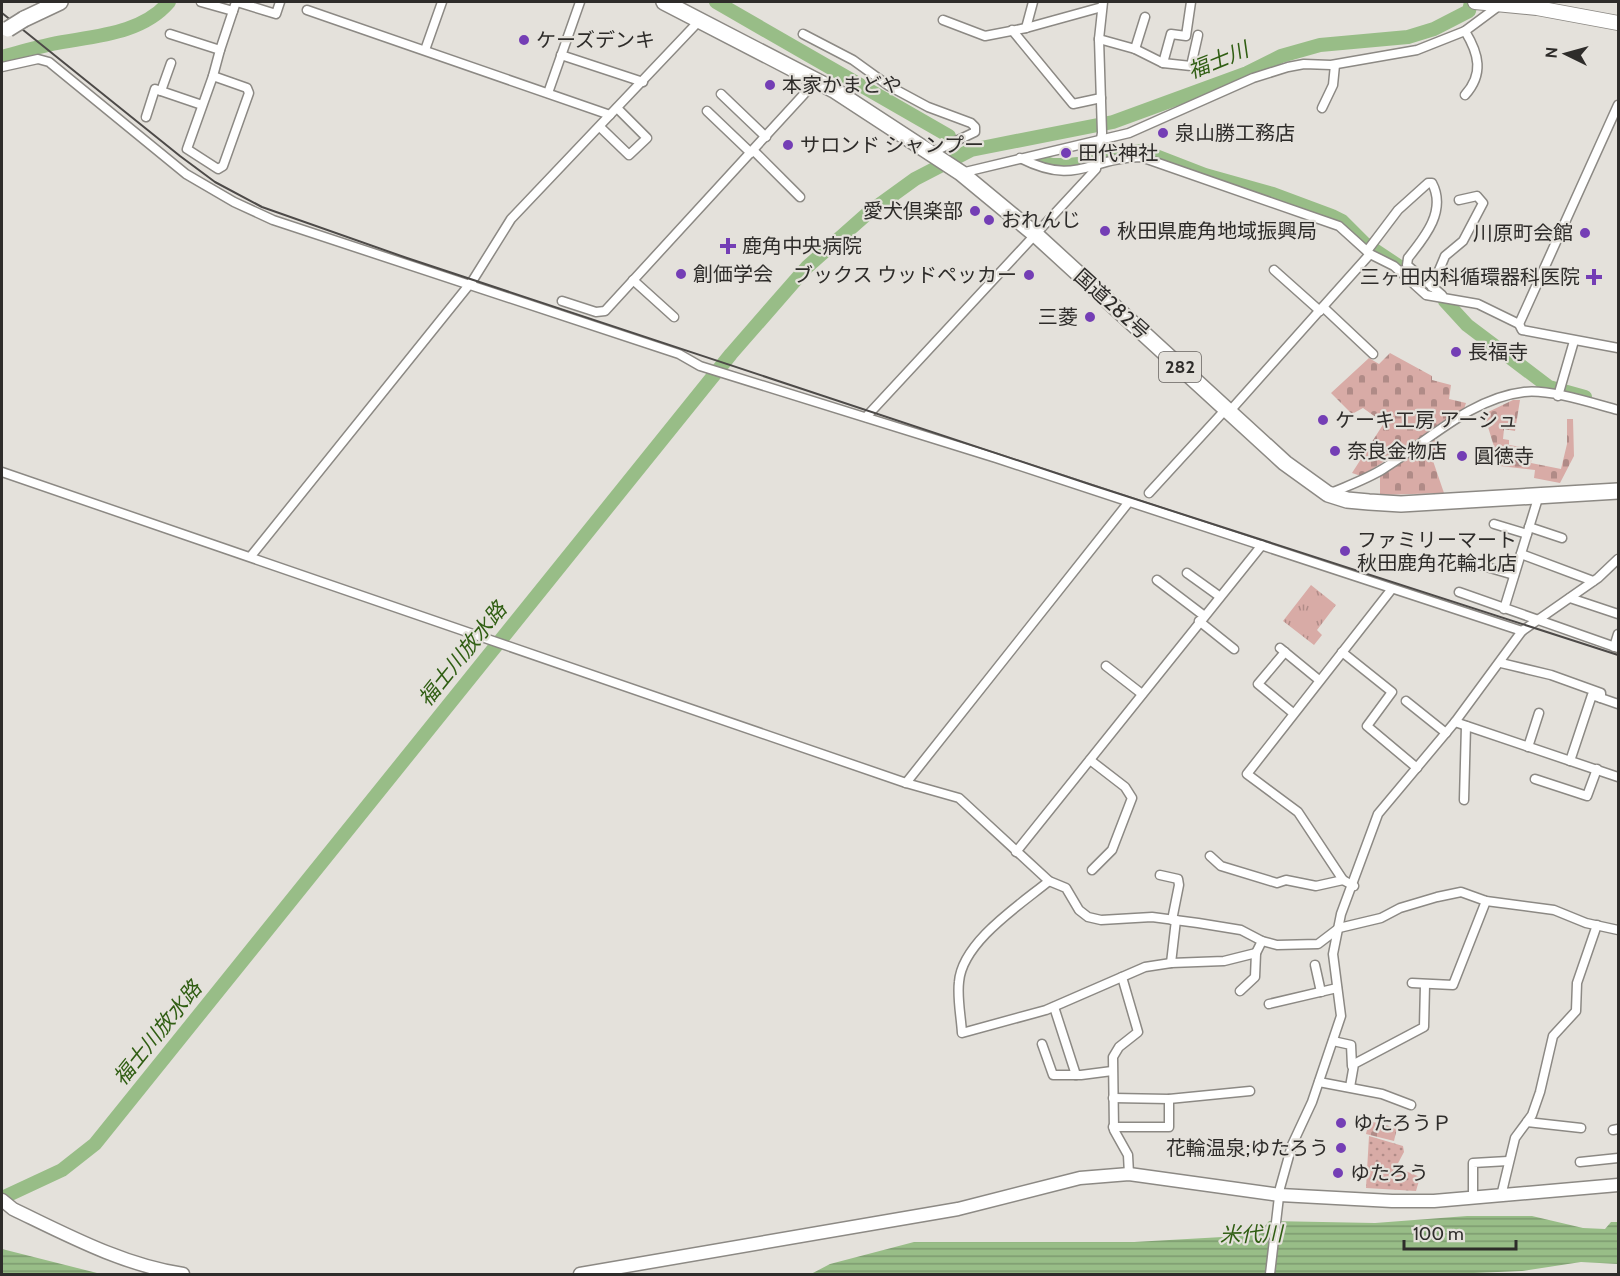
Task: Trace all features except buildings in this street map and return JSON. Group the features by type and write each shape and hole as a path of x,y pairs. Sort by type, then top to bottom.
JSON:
{"highway":[{"path":"5,30 60,2"},
{"name":"国道282号","path":"664,2 687,7 700,20 817,80 961,173 1036,235 1285,463 1329,494 1347,500 1401,504 1618,491"}],"main road":[{"path":"1480,2 1618,22"}],"street":[{"path":"201,2 232,12"},
{"path":"213,76 247,88 249,93 223,166 218,169 187,149 213,76 232,12 236,2 276,14 280,2"},
{"path":"425,50 442,2"},
{"path":"548,93 580,2"},
{"path":"1026,28 1033,2"},
{"path":"1163,63 1171,34 1186,36 1191,2"},
{"path":"866,417 1036,235 1099,160 1102,136 1099,39 1103,4 1026,28 985,36 944,20"},
{"path":"961,173 1102,136 1129,133 1253,78 1288,67 1304,64 1335,65 1417,50 1466,32 1504,4"},
{"path":"307,10 610,115"},
{"path":"1136,50 1145,17"},
{"path":"251,556 468,286 511,219 700,20"},
{"path":"1012,30 1073,104 1101,102"},
{"path":"1465,95 1476,82 1478,62 1476,49 1466,32"},
{"path":"170,34 220,50"},
{"path":"803,34 853,60 889,86 928,107 971,123 975,128 975,132 932,154"},
{"path":"1099,39 1136,50 1163,63 1191,66 1198,35"},
{"path":"561,55 643,82"},
{"path":"2,67 38,59 49,62 186,174 234,202 273,220 679,354 700,366 866,417 1522,631"},
{"path":"161,91 171,63"},
{"path":"1322,108 1333,85 1335,65"},
{"path":"562,301 596,312 605,311 817,80"},
{"path":"146,117 155,89 202,105"},
{"path":"721,94 766,137"},
{"path":"1519,324 1618,105"},
{"path":"600,127 629,156 647,138 617,108"},
{"path":"706,111 800,197"},
{"path":"1020,158 1053,172 1081,170 1099,160 1141,158 1339,226 1368,253 1394,266 1426,294 1478,304 1519,324 1522,330 1618,348"},
{"path":"1149,493 1321,309 1409,199 1428,183 1432,183 1436,208 1433,226 1408,258 1407,265 1445,297"},
{"path":"1432,287 1445,256 1463,241 1483,203 1477,196 1459,200"},
{"path":"1274,270 1373,354"},
{"path":"633,280 674,317"},
{"path":"1558,393 1574,341"},
{"path":"1329,494 1382,470 1445,427 1482,406 1525,392 1558,393 1618,410"},
{"path":"2,472 906,783 959,798 1049,881 1066,888 1080,910 1088,917 1101,920 1152,917 1241,930 1262,941 1277,945 1318,944 1339,928 1381,918 1400,908 1461,892 1485,901 1554,910 1598,926 1618,930"},
{"path":"1504,609 1539,495"},
{"path":"906,783 1128,502"},
{"path":"1494,524 1562,538"},
{"path":"1016,852 1201,618 1262,545"},
{"path":"1521,554 1593,581"},
{"path":"1270,1275 1279,1200 1292,1145 1319,1082 1341,1016 1333,954 1341,914 1354,886 1378,814 1455,722 1501,663 1522,631 1593,581 1618,559"},
{"path":"1480,565 1514,576"},
{"path":"1186,573 1219,596"},
{"path":"1157,580 1234,648"},
{"path":"1354,886 1343,880 1298,812 1247,774 1391,590"},
{"path":"1459,592 1616,648 1618,634"},
{"path":"1570,598 1618,614"},
{"path":"1293,713 1258,684 1282,650 1319,680"},
{"path":"1342,652 1392,692 1367,726 1417,768"},
{"path":"1501,663 1551,675 1601,693 1601,698"},
{"path":"1106,666 1142,694"},
{"path":"1570,760 1592,695 1618,704"},
{"path":"1406,701 1446,733"},
{"path":"1528,747 1539,713"},
{"path":"1455,722 1618,777"},
{"path":"1464,800 1466,726"},
{"path":"1090,760 1125,787 1132,798 1112,850 1092,870"},
{"path":"1535,779 1587,796 1597,769"},
{"path":"1210,856 1221,866 1276,883 1286,880 1316,886 1343,880"},
{"path":"1160,875 1178,879 1179,885 1171,963"},
{"path":"1049,881 992,928 968,957 959,982 962,1033 1054,1007 1145,967 1171,963 1224,961 1256,953"},
{"path":"1412,983 1453,985 1485,901"},
{"path":"1501,1196 1515,1138 1527,1122 1540,1092 1553,1036 1576,1011 1576,984 1598,926"},
{"path":"1240,991 1255,977 1256,953 1262,941"},
{"path":"1315,965 1321,992"},
{"path":"1122,977 1138,1032 1119,1047 1113,1057 1113,1127 1128,1155 1129,1174"},
{"path":"1352,1066 1424,1027 1425,985"},
{"path":"1269,1004 1337,988"},
{"path":"1054,1007 1076,1075"},
{"path":"1333,1041 1351,1045 1350,1087"},
{"path":"1042,1044 1052,1074 1076,1075 1112,1071"},
{"path":"1319,1082 1382,1094 1411,1105"},
{"path":"1113,1098 1169,1099 1250,1091"},
{"path":"1113,1127 1168,1127 1169,1099"},
{"path":"1527,1122 1581,1128"},
{"path":"1580,1162 1618,1158"},
{"path":"1473,1198 1473,1163 1508,1161"},
{"path":"580,1275 958,1209 1080,1179 1129,1174 1279,1200 1402,1201 1473,1198 1618,1185"},
{"path":"2,1191 17,1209"},
{"path":"2,1200 49,1226 114,1255 183,1275"}],"green space":[{"path":"1390,353 1432,376 1432,380 1451,385 1449,399 1466,403 1463,412 1361,476 1352,473 1384,423 1363,408 1352,414 1331,393 1369,358 1379,364"},
{"path":"1513,400 1520,400 1515,431 1504,429 1503,439 1509,440 1509,445 1533,449 1531,463 1561,469 1567,444 1567,419 1573,419 1574,456 1560,483 1534,478 1535,470 1500,466 1484,414"},
{"path":"1434,437 1440,454 1432,458 1444,493 1380,495 1380,473"},
{"path":"1311,585 1336,605 1317,630 1322,635 1314,645 1283,621"},
{"path":"1369,1121 1397,1128 1394,1141 1366,1134"},
{"path":"1369,1136 1403,1146 1404,1152 1396,1167 1420,1177 1416,1191 1366,1188"}],"shaded area":[{"name":"米代川","path":"1467,1216 1532,1216 1583,1228 1605,1229 1611,1222 1618,1222 1618,1264 1581,1262 1522,1271 1450,1274 811,1274 830,1264 914,1242 1134,1242 1258,1235 1269,1221 1375,1223"},
{"path":"2,1249 101,1274 2,1274"}],"waterway":[{"name":"福士川","path":"2,57 130,28 158,13 169,2"},
{"name":"福士川","path":"716,2 949,136"},
{"name":"福士川放水路","path":"2,1198 62,1170 95,1144 731,354 807,267 868,213 915,179 971,150 1113,122 1247,73 1281,56 1320,45 1408,37 1434,29 1469,11 1471,2"},
{"name":"福士川","path":"1035,160 1052,165 1068,165 1088,163 1119,153 1143,151 1205,175 1273,194 1332,216 1342,221 1364,243 1418,279"},
{"name":"福士川","path":"1445,301 1467,325 1549,387 1585,397"}],"railway":[{"path":"2,13 180,156 215,182 262,207 407,258 1092,485 1618,655"}],"place":[{"name":"ケーズデンキ","path":"524,40"},
{"name":"本家かまどや","path":"770,85"},
{"name":"泉山勝工務店","path":"1163,133"},
{"name":"サロンド シャンプー","path":"788,145"},
{"name":"田代神社","path":"1066,153"},
{"name":"愛犬倶楽部","path":"975,211"},
{"name":"おれんじ","path":"989,220"},
{"name":"秋田県鹿角地域振興局","path":"1105,231"},
{"name":"川原町会館","path":"1585,233"},
{"name":"鹿角中央病院","path":"728,246"},
{"name":"創価学会","path":"681,274"},
{"name":"ブックス ウッドペッカー","path":"1029,275"},
{"name":"三ヶ田内科循環器科医院","path":"1594,277"},
{"name":"三菱","path":"1090,317"},
{"name":"長福寺","path":"1456,352"},
{"name":"ケーキ工房 アーシュ","path":"1323,420"},
{"name":"奈良金物店","path":"1335,451"},
{"name":"圓徳寺","path":"1462,456"},
{"name":"ファミリーマート 秋田鹿角花輪北店","path":"1345,551"},
{"name":"ゆたろうＰ","path":"1341,1123"},
{"name":"花輪温泉;ゆたろう","path":"1341,1148"},
{"name":"ゆたろう","path":"1338,1173"}]}
